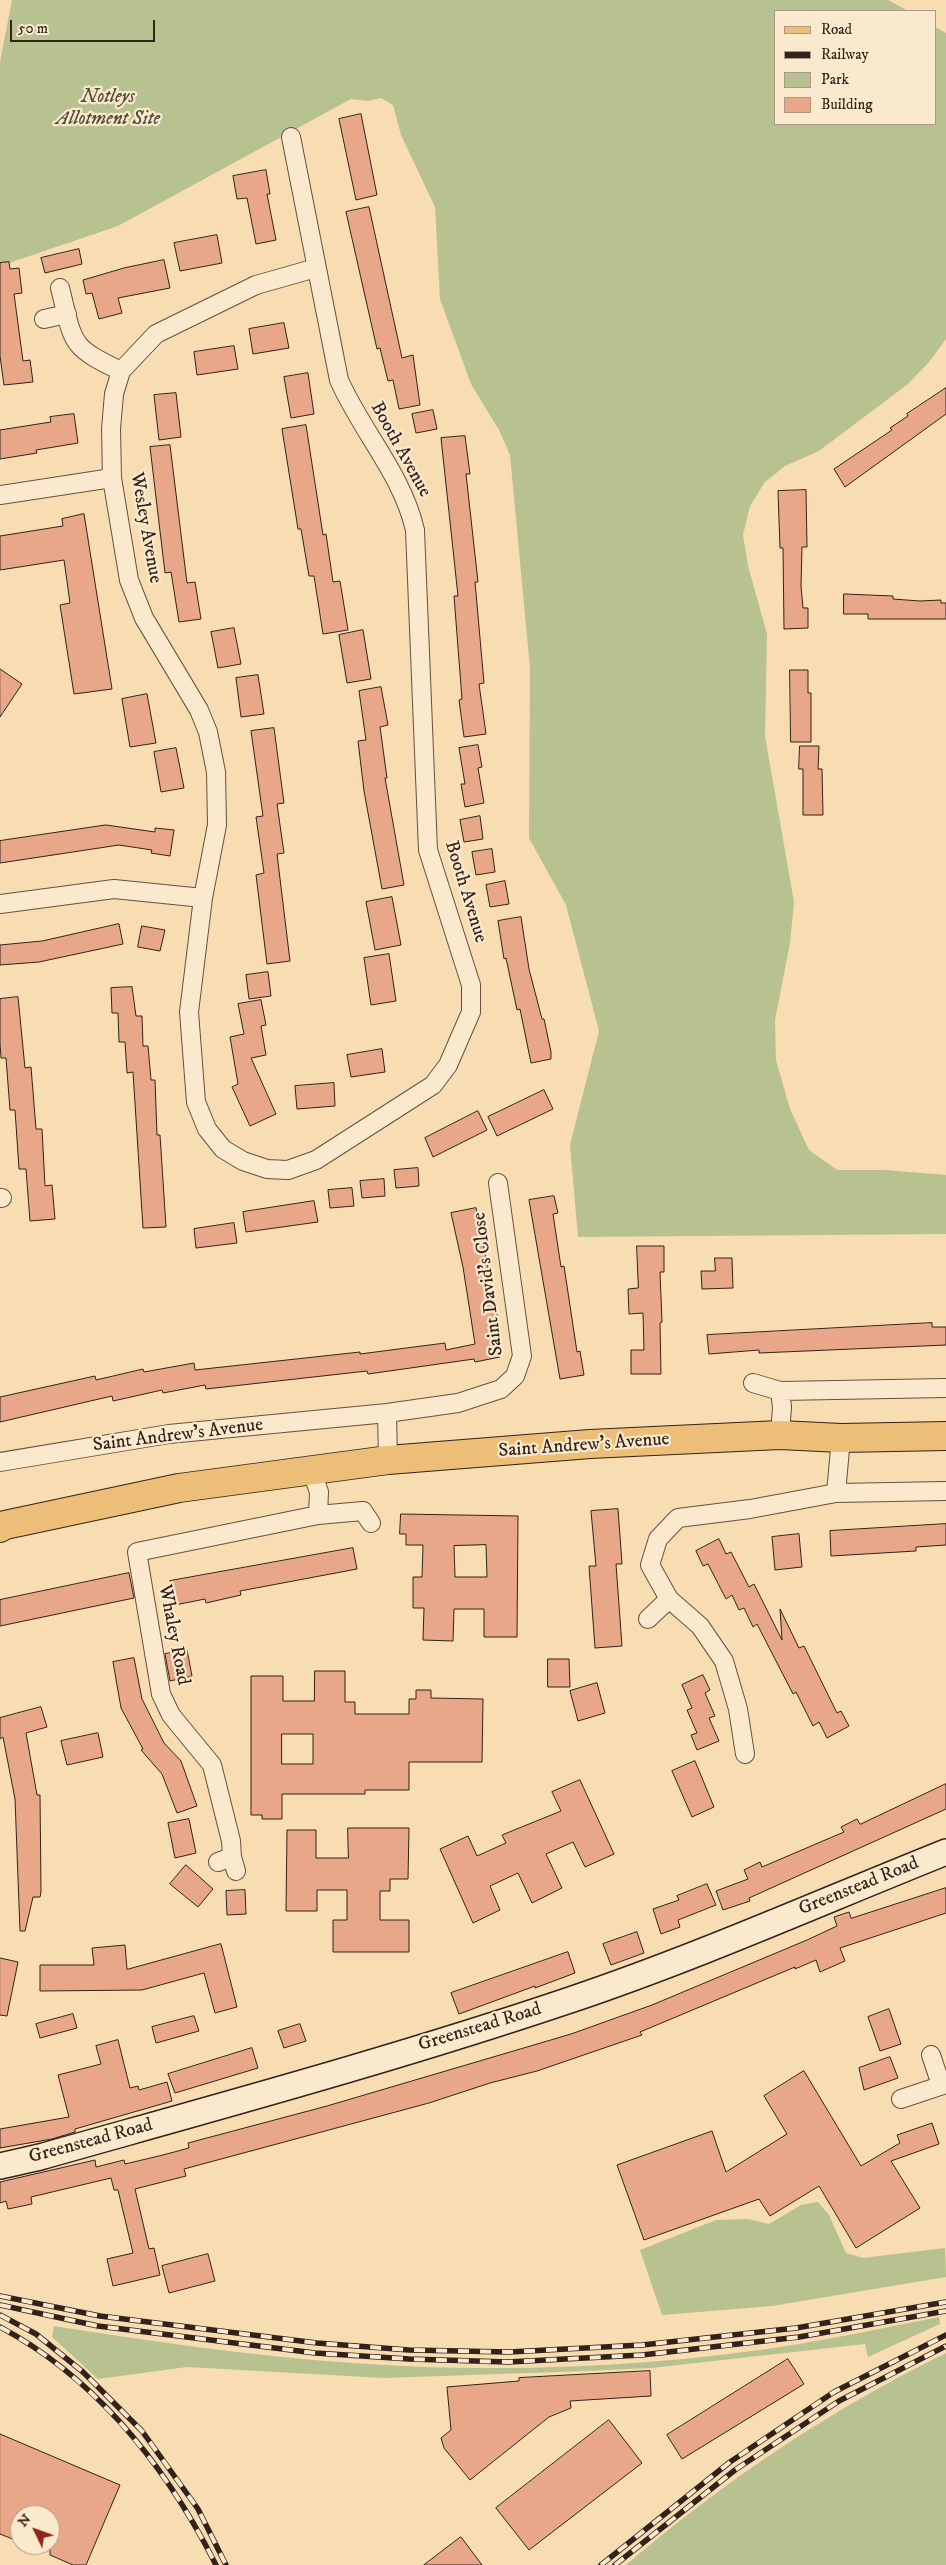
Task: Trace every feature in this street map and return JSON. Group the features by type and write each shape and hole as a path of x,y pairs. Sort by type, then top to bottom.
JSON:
{"main road":[{"name":"Saint Andrew's Avenue","path":"2,1525 179,1488 388,1460 590,1444 780,1435 842,1438 946,1436"}],"street":[{"name":"Booth Avenue","path":"203,898 191,978 189,1012 191,1056 196,1102 207,1130 222,1149 242,1161 267,1169 288,1170 316,1160 433,1085 448,1066 471,1012 471,985 428,850 415,530 409,505 386,461 352,409 340,380 291,137"},
{"name":"Wesley Avenue","path":"203,898 217,825 216,772 208,732 188,689 144,618 129,580 112,478 111,430 114,394 121,371 156,334 256,285 316,268"},
{"path":"60,288 73,339 84,351 121,371"},
{"path":"44,319 66,314"},
{"path":"0,495 112,478"},
{"path":"0,904 114,889 203,898"},
{"name":"Saint David's Close","path":"458,1403 501,1389 515,1376 522,1356 498,1183"},
{"path":"754,1383 780,1391 946,1388"},
{"path":"780,1391 782,1407 780,1435"},
{"name":"Saint Andrew's Avenue","path":"0,1462 169,1434 387,1413 458,1403"},
{"path":"387,1413 388,1460"},
{"path":"836,1493 842,1438"},
{"path":"311,1469 319,1492 318,1514 363,1512 371,1523"},
{"path":"744,1754 738,1709 724,1661 700,1626 669,1599 650,1564 658,1539 678,1518 750,1509 836,1493 946,1491"},
{"name":"Whaley Road","path":"228,1863 232,1841 212,1765 171,1715 161,1694 136,1552 318,1514"},
{"path":"648,1619 669,1599"},
{"name":"Greenstead Road","path":"0,2166 40,2157 338,2072 571,2000 686,1958 946,1852"},
{"path":"901,2099 944,2084 931,2055"}],"green space":[{"name":"Notleys Allotment Site","path":"12,0 888,0 906,10 774,10 774,125 936,125 936,28 946,33 946,339 929,362 908,384 819,451 785,466 765,482 750,506 743,535 748,566 767,634 765,736 794,902 790,943 775,1020 776,1060 790,1109 809,1150 837,1170 885,1170 946,1175 946,1234 578,1237 570,1145 599,1031 566,905 529,838 530,669 510,455 499,430 471,384 440,299 435,207 401,135 393,105 381,98 368,101 351,99 118,226 0,266 0,62"},
{"path":"818,2202 829,2215 846,2253 863,2258 945,2248 946,2277 772,2306 662,2315 640,2250 716,2220 748,2219 769,2224 801,2205"},
{"path":"939,2317 940,2324 868,2357 865,2344 651,2368 384,2378 187,2367 98,2379 52,2337 54,2326 219,2350 329,2361 440,2367 532,2368 686,2359 762,2350"},
{"path":"946,2353 946,2565 626,2565 702,2504 779,2449 860,2399"}],"building":[{"path":"361,114 377,195 356,200 339,119"},
{"path":"266,170 270,194 267,194 276,240 256,244 247,198 237,199 233,176"},
{"path":"369,207 402,358 413,355 420,405 399,409 393,380 388,381 380,348 377,349 346,212"},
{"path":"217,235 222,263 180,271 174,243"},
{"path":"79,249 82,264 45,273 41,258"},
{"path":"164,260 170,288 118,298 122,313 99,319 92,293 86,294 83,280 124,268"},
{"path":"9,262 10,269 19,268 22,293 14,294 23,361 30,360 33,382 4,385 0,356 0,263"},
{"path":"284,323 289,348 253,354 249,329"},
{"path":"234,346 238,369 197,375 194,352"},
{"path":"308,373 314,414 291,418 284,377"},
{"path":"946,388 946,414 845,487 834,469 892,430 890,428 908,416 907,414"},
{"path":"176,393 181,437 159,440 154,395"},
{"path":"433,410 437,429 416,433 412,414"},
{"path":"74,414 78,443 36,450 37,453 0,459 0,430 51,422 50,417"},
{"path":"306,425 323,535 326,534 333,582 340,581 348,630 323,634 314,576 309,576 301,529 298,529 282,429"},
{"path":"465,436 470,474 466,474 478,582 475,582 484,683 479,684 486,734 464,737 459,700 462,699 454,596 458,596 441,438"},
{"path":"170,445 187,583 195,582 201,619 179,622 171,572 165,573 150,447"},
{"path":"806,490 807,547 802,547 801,586 803,608 808,608 808,628 784,629 783,548 780,548 778,491"},
{"path":"84,514 112,689 74,694 60,605 70,603 64,560 0,570 0,536 63,526 62,519"},
{"path":"844,594 893,596 893,599 920,601 941,600 941,603 946,603 946,619 868,619 868,614 844,614"},
{"path":"234,628 241,664 218,668 211,632"},
{"path":"363,630 371,679 347,683 339,635"},
{"path":"0,669 22,684 0,717"},
{"path":"790,670 808,670 808,693 811,693 811,742 791,742"},
{"path":"258,675 264,714 241,717 236,678"},
{"path":"381,687 388,725 380,727 387,778 385,778 404,885 382,889 364,791 358,741 366,740 359,691"},
{"path":"147,694 156,743 130,747 122,699"},
{"path":"274,728 284,803 277,804 284,853 277,854 290,961 267,964 256,875 264,873 256,817 263,816 251,731"},
{"path":"478,745 482,767 478,768 484,803 465,807 461,784 465,784 459,748"},
{"path":"800,746 819,746 818,769 822,769 823,815 803,815 803,769 799,769"},
{"path":"176,748 184,788 161,792 154,752"},
{"path":"480,816 483,839 464,842 460,820"},
{"path":"106,825 155,832 155,828 174,830 170,856 151,853 152,850 119,845 0,863 0,841"},
{"path":"492,849 495,872 476,875 472,852"},
{"path":"505,881 509,904 490,907 486,885"},
{"path":"392,897 401,945 375,950 366,902"},
{"path":"521,917 529,969 542,1019 544,1019 551,1052 551,1059 531,1063 520,1009 517,1010 506,958 504,959 498,921"},
{"path":"119,924 123,944 39,962 0,965 0,945 42,941"},
{"path":"142,926 165,930 160,951 138,947"},
{"path":"389,954 396,1001 371,1005 364,958"},
{"path":"268,972 271,996 249,999 246,975"},
{"path":"132,987 136,1016 142,1016 143,1046 148,1046 151,1080 155,1080 157,1135 160,1135 166,1227 143,1228 133,1072 127,1073 125,1042 119,1042 118,1013 112,1013 111,988"},
{"path":"18,997 25,1068 31,1067 36,1129 42,1129 45,1186 52,1185 55,1219 30,1221 26,1169 19,1169 15,1110 10,1110 6,1058 1,1058 0,1043 0,999"},
{"path":"261,1000 266,1025 261,1026 266,1055 251,1058 276,1114 250,1126 232,1087 238,1084 230,1037 244,1034 238,1004"},
{"path":"382,1049 385,1072 351,1077 347,1055"},
{"path":"334,1083 335,1106 297,1109 295,1086"},
{"path":"544,1090 553,1109 497,1136 488,1117"},
{"path":"478,1111 487,1130 433,1157 425,1138"},
{"path":"418,1168 419,1186 396,1188 394,1170"},
{"path":"384,1179 385,1196 362,1198 360,1181"},
{"path":"352,1188 354,1206 330,1208 328,1190"},
{"path":"554,1196 558,1213 553,1214 561,1267 564,1266 577,1352 580,1351 584,1375 560,1379 529,1200"},
{"path":"314,1201 318,1222 246,1232 243,1212"},
{"path":"476,1208 495,1302 500,1334 496,1335 500,1357 475,1362 474,1359 368,1374 367,1371 206,1389 205,1385 163,1393 162,1390 113,1401 112,1396 0,1422 0,1397 95,1376 96,1380 143,1369 144,1372 194,1363 195,1370 360,1352 360,1354 445,1343 446,1350 475,1344 463,1267 451,1213"},
{"path":"234,1223 237,1243 196,1248 194,1229"},
{"path":"637,1246 664,1246 664,1272 660,1272 662,1322 660,1323 661,1374 631,1374 631,1350 644,1350 643,1313 629,1314 628,1289 638,1288"},
{"path":"715,1258 732,1258 733,1288 702,1289 701,1271 715,1271"},
{"path":"932,1323 932,1327 946,1327 946,1345 759,1353 759,1350 709,1354 707,1335"},
{"path":"618,1509 622,1564 616,1564 622,1646 595,1648 589,1566 596,1566 591,1511"},
{"path":"401,1514 518,1516 517,1637 484,1637 484,1609 454,1609 453,1641 423,1640 424,1608 413,1608 413,1577 422,1577 423,1545 406,1545 406,1534 400,1534","holes":["486,1545 487,1577 455,1577 454,1546"]},
{"path":"946,1524 946,1545 916,1547 916,1551 831,1556 830,1531"},
{"path":"799,1534 802,1567 775,1570 772,1537"},
{"path":"719,1539 726,1554 731,1552 749,1587 754,1584 782,1640 780,1609 799,1648 804,1646 837,1713 841,1711 849,1726 827,1738 819,1722 813,1726 796,1692 793,1694 757,1624 753,1627 744,1608 739,1610 732,1595 726,1599 708,1564 703,1566 696,1551"},
{"path":"353,1548 357,1569 240,1591 241,1595 206,1603 205,1599 175,1605 170,1581"},
{"path":"129,1573 134,1598 0,1626 0,1600"},
{"path":"187,1650 192,1676 170,1681 165,1654"},
{"path":"134,1658 142,1699 164,1743 181,1761 197,1806 177,1813 162,1774 141,1750 143,1749 121,1708 113,1662"},
{"path":"548,1659 569,1659 570,1687 548,1687"},
{"path":"315,1671 345,1671 345,1702 355,1702 355,1714 409,1714 409,1699 416,1699 416,1690 431,1690 431,1698 483,1699 482,1762 409,1762 409,1790 365,1790 365,1794 282,1794 282,1819 262,1819 262,1815 251,1815 251,1676 283,1676 283,1701 314,1701","holes":["282,1734 313,1734 313,1764 282,1764"]},
{"path":"703,1675 710,1690 705,1693 715,1716 709,1718 719,1741 697,1750 691,1735 697,1733 687,1710 692,1708 682,1685"},
{"path":"597,1683 605,1713 578,1721 570,1691"},
{"path":"41,1707 47,1727 26,1733 37,1795 40,1795 41,1892 40,1897 33,1897 25,1931 20,1931 15,1799 3,1737 0,1739 0,1718"},
{"path":"98,1733 103,1757 67,1765 61,1741"},
{"path":"695,1761 714,1807 692,1817 672,1771"},
{"path":"580,1780 614,1854 585,1867 573,1842 546,1854 562,1888 532,1903 518,1873 490,1886 500,1910 473,1923 440,1849 468,1836 477,1856 506,1843 502,1835 561,1811 552,1792"},
{"path":"946,1784 946,1809 749,1898 750,1901 723,1910 716,1891 748,1879 744,1870 760,1862 762,1867 844,1832 841,1827 857,1819 860,1824"},
{"path":"189,1819 196,1853 175,1858 168,1823"},
{"path":"348,1828 409,1828 408,1879 390,1879 390,1891 380,1891 380,1920 409,1920 409,1952 333,1952 333,1920 347,1920 347,1890 317,1890 317,1911 286,1911 287,1830 316,1830 316,1858 348,1858"},
{"path":"186,1865 213,1889 198,1907 170,1884"},
{"path":"707,1884 716,1905 678,1920 680,1927 661,1934 653,1909 679,1900 677,1896"},
{"path":"946,1888 946,1913 840,1948 845,1961 820,1972 816,1960 640,2032 642,2035 537,2071 490,2083 429,2103 184,2169 186,2176 135,2189 149,2249 154,2248 160,2275 113,2286 107,2259 133,2253 118,2190 114,2190 111,2178 31,2197 32,2204 8,2209 6,2201 0,2203 0,2182 95,2160 96,2167 124,2160 125,2164 163,2155 189,2148 188,2143 327,2106 571,2034 652,2005 807,1940 837,1926 834,1917 849,1912 851,1918"},
{"path":"245,1890 246,1914 227,1915 226,1891"},
{"path":"637,1932 644,1953 611,1965 603,1944"},
{"path":"221,1944 237,2007 215,2013 204,1973 142,1990 40,1991 40,1965 94,1965 92,1948 125,1945 127,1969"},
{"path":"568,1952 575,1973 459,2014 451,1993"},
{"path":"0,1958 18,1962 7,2016 0,2015"},
{"path":"889,2009 901,2044 880,2051 868,2017"},
{"path":"73,2014 77,2028 40,2038 36,2024"},
{"path":"194,2016 199,2031 156,2043 152,2027"},
{"path":"300,2024 306,2041 284,2048 278,2031"},
{"path":"118,2040 130,2088 138,2086 139,2090 167,2082 172,2101 75,2129 75,2132 52,2139 0,2148 0,2129 69,2117 58,2075 101,2064 96,2046"},
{"path":"252,2048 258,2068 175,2093 168,2074"},
{"path":"890,2057 898,2078 864,2090 859,2068"},
{"path":"804,2071 861,2166 900,2143 897,2135 932,2123 939,2144 891,2161 920,2208 856,2248 819,2186 770,2216 759,2199 644,2240 617,2165 712,2131 726,2172 787,2134 764,2096"},
{"path":"208,2254 215,2281 169,2293 162,2266"},
{"path":"788,2359 804,2384 682,2459 667,2435"},
{"path":"650,2371 651,2396 570,2401 571,2408 549,2417 470,2480 444,2448 441,2438 451,2430 447,2387 519,2381 519,2378"},
{"path":"609,2420 642,2463 529,2550 496,2508"},
{"path":"0,2434 120,2485 86,2565 73,2565 50,2555 60,2555 60,2505 10,2505 10,2538 0,2534"},
{"path":"461,2537 482,2565 424,2565"}],"railway":[{"path":"0,2296 100,2316 317,2343 409,2350 509,2352 642,2345 796,2328 946,2302"},
{"path":"0,2305 98,2326 315,2353 409,2359 508,2362 642,2355 799,2337 946,2311"},
{"path":"0,2315 36,2334 83,2372 142,2431 198,2509 226,2565"},
{"path":"0,2327 35,2348 68,2372 126,2429 175,2494 197,2529 216,2565"},
{"path":"601,2565 730,2462 834,2392 946,2335"},
{"path":"615,2565 735,2470 839,2401 946,2346"}]}
